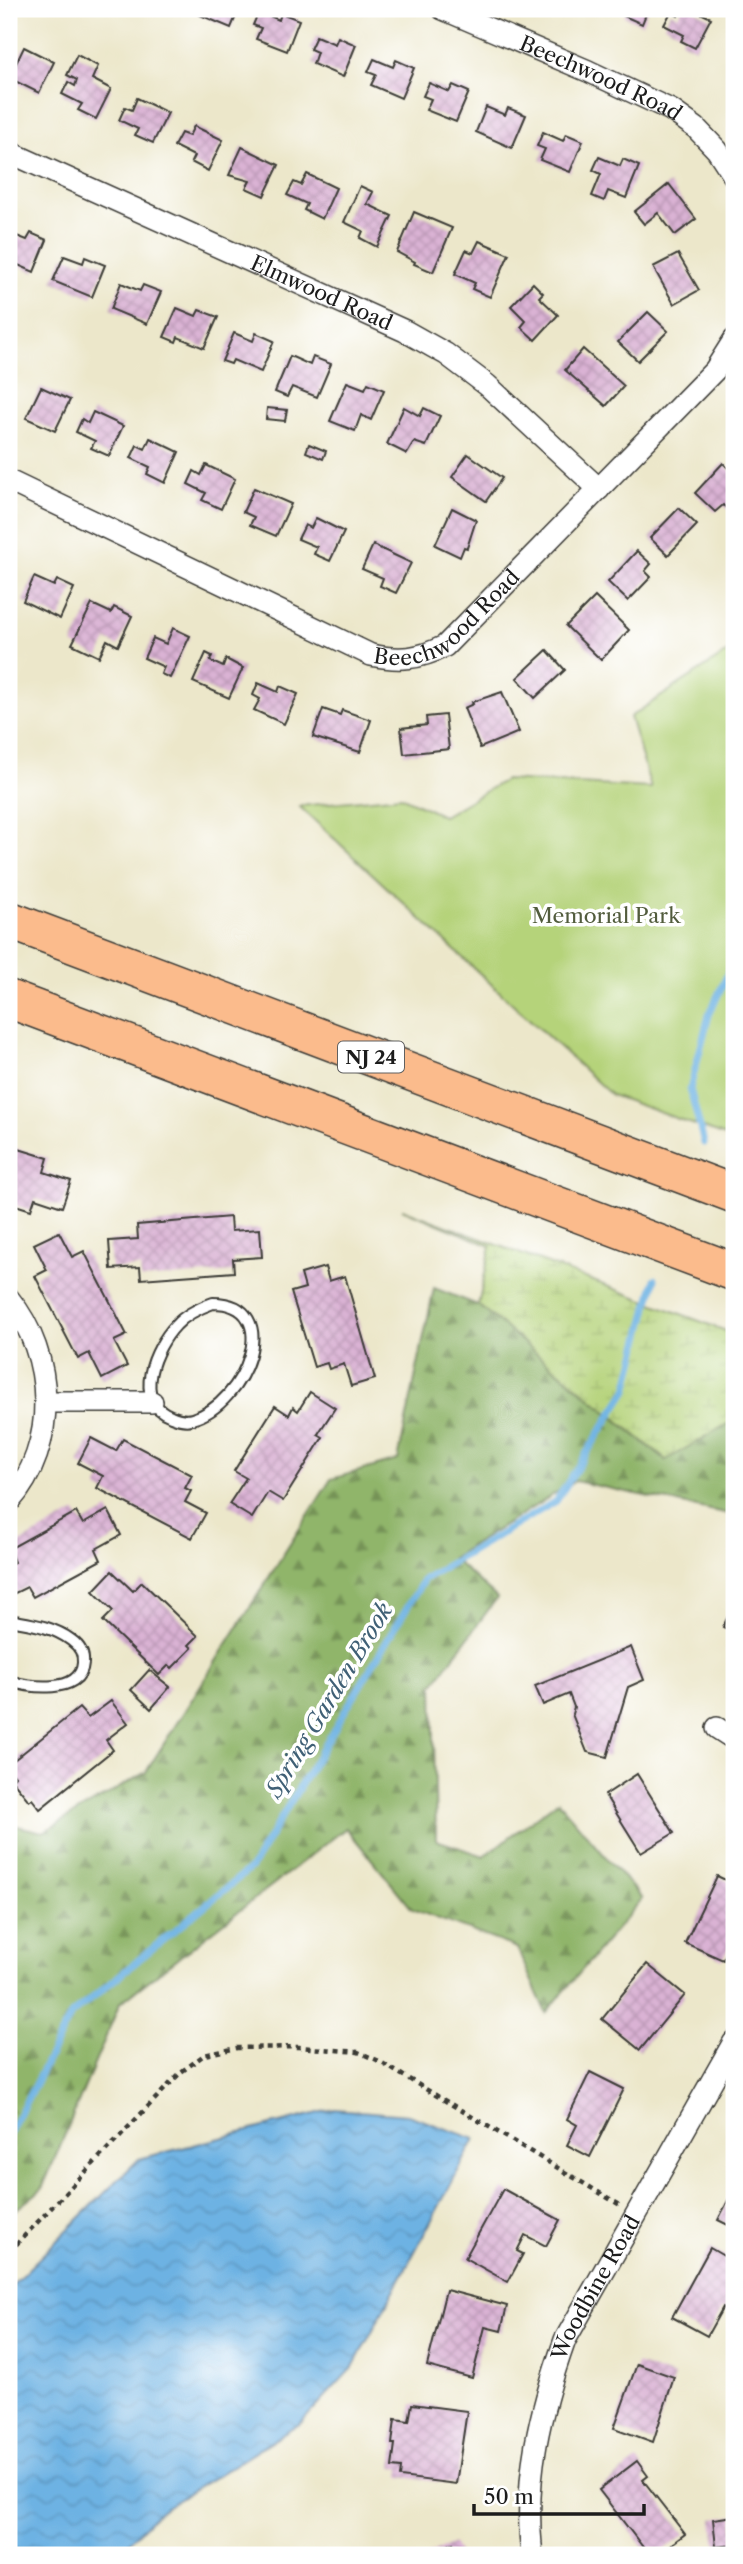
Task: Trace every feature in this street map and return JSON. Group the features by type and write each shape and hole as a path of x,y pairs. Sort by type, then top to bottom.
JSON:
{"highway":[{"name":"NJ 24","path":"9,920 734,1194"},
{"path":"9,999 734,1272"}],"street":[{"name":"Beechwood Road","path":"443,9 671,110 696,128 717,150 734,176"},
{"name":"Elmwood Road","path":"9,152 405,331 446,354 488,385 599,489"},
{"name":"Beechwood Road","path":"9,481 371,655 407,660 427,655 445,646 715,370 734,340"},
{"path":"9,1299 25,1322 37,1350 46,1402 43,1430 29,1470 9,1502"},
{"path":"46,1402 152,1402"},
{"name":"Woodbine Road","path":"532,2555 528,2525 529,2489 536,2438 548,2388 565,2340 734,2042"}],"lane":[{"path":"213,1303 223,1303 245,1316 253,1345 238,1383 225,1399 203,1415 188,1420 164,1413 152,1402 150,1383 153,1362 162,1343 177,1323 198,1308 213,1303"},
{"path":"9,1619 50,1628 70,1639 83,1655 79,1675 72,1682 28,1687 9,1681"}],"path":[{"path":"9,2252 181,2072 204,2055 237,2048 299,2047 359,2052 377,2060 636,2214"}],"green space":[{"name":"Memorial Park","path":"734,648 734,1139 611,1095 299,806 401,796 443,816 505,780 651,788 630,717"},
{"path":"402,1209 734,1334 734,1426 727,1424 666,1460 478,1305 491,1246"},
{"path":"434,1288 478,1305 665,1460 727,1424 734,1426 734,1515 575,1481 452,1558 497,1598 433,1685 436,1840 484,1856 558,1801 642,1899 546,2013 517,1948 412,1909 346,1828 120,2003 42,2189 9,2215 9,1824 43,1832 146,1772 331,1479 398,1460"}],"water":[{"path":"334,2109 408,2115 475,2139 353,2367 301,2423 157,2513 116,2555 9,2555 9,2288 139,2159"}],"building":[{"path":"203,9 239,9 231,28 200,15"},
{"path":"627,9 648,9 642,24 624,16"},
{"path":"682,9 692,9 711,18 695,48 681,41 684,35 664,25 671,12 678,16"},
{"path":"259,11 279,20 281,13 299,20 287,51 256,39 261,28 253,25"},
{"path":"316,36 335,44 338,37 356,45 343,77 313,64 317,52 310,49"},
{"path":"24,47 54,62 39,93 9,78"},
{"path":"77,55 98,66 92,79 111,89 96,119 78,110 82,104 62,94 68,82 75,86 77,80 67,75"},
{"path":"374,59 393,67 396,60 414,68 401,98 371,85 376,75 368,72"},
{"path":"429,83 449,92 453,85 469,92 456,122 426,110 431,99 423,96"},
{"path":"137,98 168,113 153,143 135,135 138,129 119,120 125,107 132,110"},
{"path":"486,107 505,115 508,108 526,115 512,148 476,132"},
{"path":"194,126 223,140 208,171 191,162 194,156 174,146 181,133 189,136"},
{"path":"543,132 563,141 566,134 583,141 570,172 540,160 545,149 537,146"},
{"path":"242,147 279,165 264,196 246,188 250,181 229,175"},
{"path":"599,157 620,166 623,159 639,166 626,198 608,191 604,201 592,196 601,174 593,170"},
{"path":"307,174 336,188 322,219 304,210 307,204 287,195 294,182 301,185"},
{"path":"669,184 696,219 675,235 658,213 644,224 634,212"},
{"path":"360,186 373,192 367,204 392,216 377,247 360,238 363,231 344,222"},
{"path":"414,212 452,228 433,272 414,264 415,262 397,252"},
{"path":"9,233 27,240 31,233 47,240 34,272 9,261"},
{"path":"479,241 509,254 490,297 472,289 475,283 455,274 466,250 473,253"},
{"path":"678,254 699,290 674,304 653,267"},
{"path":"64,256 83,263 85,257 105,265 92,297 53,281"},
{"path":"121,283 140,291 143,285 161,292 147,324 111,309"},
{"path":"533,283 543,293 539,297 558,315 535,340 521,327 526,321 511,306"},
{"path":"177,308 196,316 199,310 218,317 204,348 178,337 176,342 164,337"},
{"path":"648,312 668,331 638,361 618,342"},
{"path":"234,333 253,341 256,333 274,341 261,372 233,360 231,364 222,361"},
{"path":"583,349 624,386 606,406 565,370"},
{"path":"290,356 310,365 313,357 331,364 317,397 292,387 287,397 275,392"},
{"path":"347,382 365,389 368,383 384,390 371,420 361,415 355,431 330,421"},
{"path":"41,387 70,400 55,431 26,418"},
{"path":"404,407 420,416 424,408 440,416 426,446 414,442 407,454 387,444"},
{"path":"267,408 287,410 285,421 266,419"},
{"path":"93,412 123,426 109,456 91,448 95,441 76,432 82,419 88,423"},
{"path":"150,438 179,452 165,483 147,474 150,467 131,458 137,445 145,449"},
{"path":"309,444 326,451 323,459 306,452"},
{"path":"468,454 502,478 486,501 452,477"},
{"path":"723,463 734,474 734,507 730,511 723,505 715,512 695,493"},
{"path":"206,465 235,479 221,509 202,500 206,493 188,484 194,471 201,475"},
{"path":"254,488 291,504 276,536 250,525 254,517 243,512"},
{"path":"452,508 476,520 467,548 464,547 460,557 435,545"},
{"path":"679,508 697,525 668,555 650,538"},
{"path":"316,518 344,532 330,561 314,554 317,547 298,539 305,525 311,528"},
{"path":"373,545 411,563 396,593 380,586 383,578 362,569"},
{"path":"637,551 651,564 645,571 651,577 628,601 608,582"},
{"path":"34,577 54,586 57,580 74,588 60,619 23,601"},
{"path":"595,597 629,630 601,660 566,626"},
{"path":"92,604 111,613 114,607 132,616 118,646 107,640 99,657 72,644"},
{"path":"173,628 190,636 170,678 161,674 164,667 144,658 153,638 166,644"},
{"path":"547,650 565,670 535,698 517,678"},
{"path":"206,653 212,656 210,661 223,667 226,659 243,668 229,698 193,682"},
{"path":"258,683 278,692 280,686 298,694 284,724 254,710 260,699 253,695"},
{"path":"502,692 519,732 480,748 464,708 473,704 472,702"},
{"path":"323,709 340,715 342,710 371,720 360,752 313,737"},
{"path":"445,715 449,749 404,754 401,728 427,725 426,717"},
{"path":"9,1146 48,1158 44,1172 71,1181 62,1207 35,1198 31,1210 9,1203"},
{"path":"230,1217 231,1231 260,1229 262,1257 233,1259 234,1272 141,1279 140,1267 111,1269 109,1241 138,1239 137,1225"},
{"path":"59,1232 72,1257 84,1251 127,1335 114,1341 127,1366 102,1379 89,1353 78,1359 35,1276 47,1270 34,1244"},
{"path":"325,1267 329,1281 345,1276 375,1379 351,1386 344,1364 329,1369 327,1363 314,1367 291,1292 305,1288 301,1274"},
{"path":"310,1392 335,1408 318,1434 323,1437 283,1501 268,1492 252,1518 229,1504 246,1478 234,1471 275,1406 289,1415 293,1407 298,1411"},
{"path":"91,1438 116,1451 123,1439 192,1475 185,1488 191,1491 185,1502 206,1513 192,1538 97,1488 103,1476 78,1463"},
{"path":"108,1510 121,1535 96,1549 101,1560 33,1597 27,1587 9,1596 9,1565 14,1562 9,1549 76,1512 83,1524"},
{"path":"112,1571 133,1591 142,1582 198,1636 189,1645 192,1648 172,1668 169,1665 159,1675 103,1621 113,1611 93,1591"},
{"path":"734,1603 734,1632 723,1627"},
{"path":"631,1647 644,1680 628,1687 607,1757 587,1752 572,1714 574,1707 569,1694 543,1705 535,1686"},
{"path":"149,1670 170,1687 151,1709 131,1690"},
{"path":"111,1701 128,1723 106,1740 113,1750 40,1809 32,1799 29,1801 12,1780 15,1776 9,1764 79,1708 88,1718"},
{"path":"637,1774 674,1833 641,1853 605,1795"},
{"path":"717,1876 734,1884 734,1936 723,1960 685,1943"},
{"path":"647,1964 685,1995 640,2050 602,2019"},
{"path":"590,2072 624,2089 590,2157 567,2145 577,2125 567,2119"},
{"path":"503,2189 560,2220 546,2246 525,2235 517,2251 523,2254 508,2282 465,2258"},
{"path":"734,2189 734,2228 718,2220"},
{"path":"710,2248 734,2262 734,2313 723,2307 707,2336 672,2317"},
{"path":"446,2290 507,2306 501,2331 485,2327 472,2378 427,2366"},
{"path":"637,2364 674,2377 653,2442 614,2428"},
{"path":"412,2404 467,2411 456,2484 400,2477 401,2468 392,2467 395,2419 409,2421"},
{"path":"637,2461 648,2476 643,2480 685,2534 657,2555 649,2555 599,2490"},
{"path":"734,2516 734,2545 716,2547 713,2519"},
{"path":"453,2543 459,2555 427,2555"}],"waterway":[{"name":"Spring Garden Brook","path":"704,1143 690,1089 709,1015 734,960"},
{"name":"Spring Garden Brook","path":"9,2134 71,2015 251,1868 424,1579 556,1501 627,1390 655,1279"}]}
